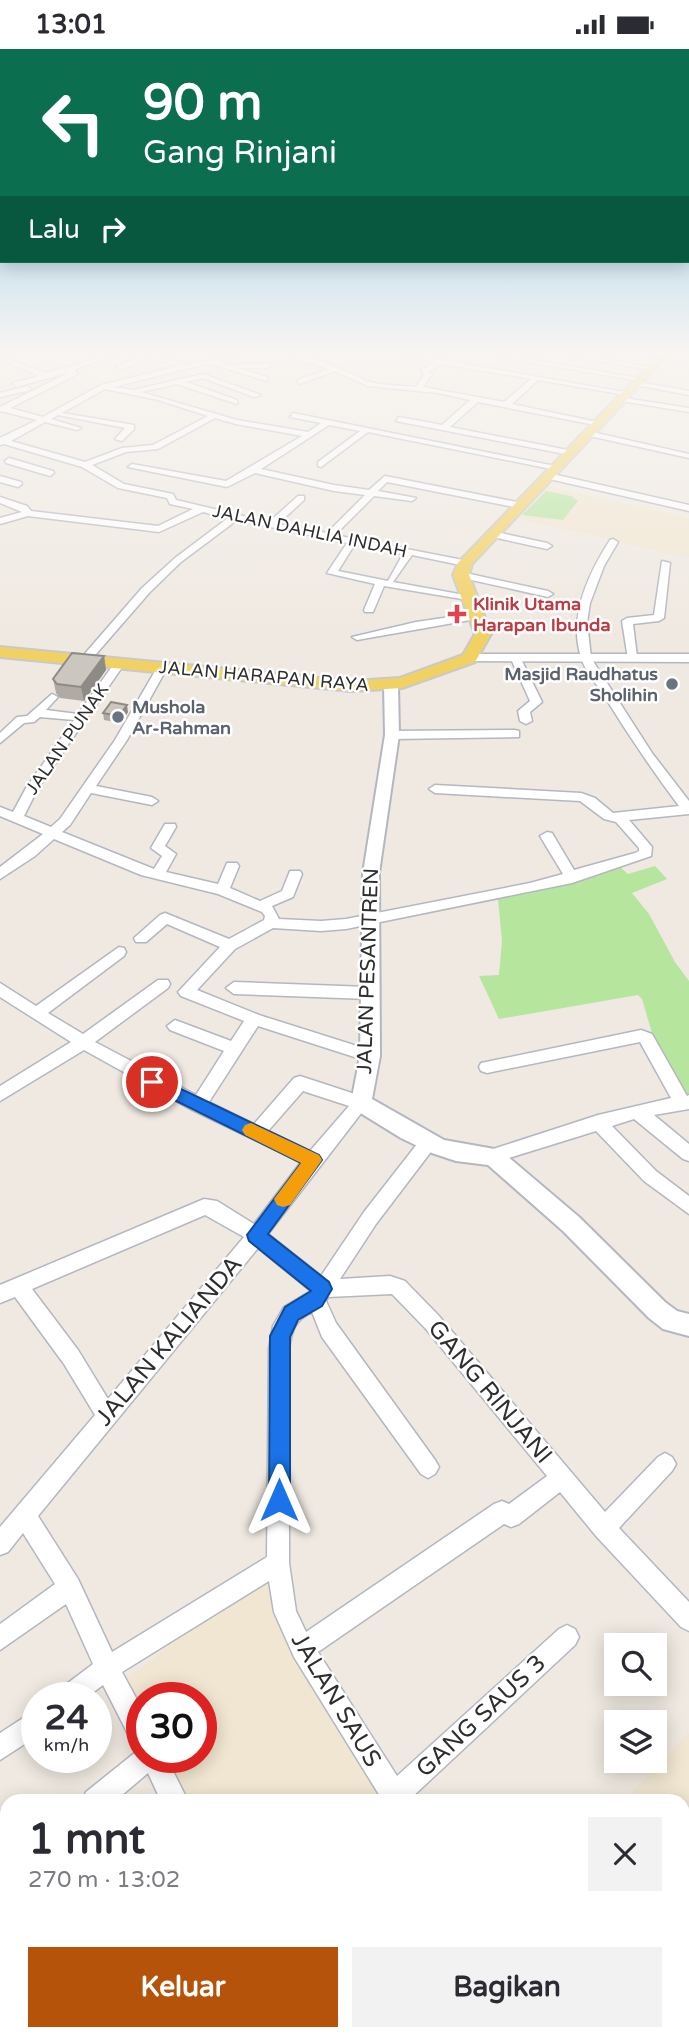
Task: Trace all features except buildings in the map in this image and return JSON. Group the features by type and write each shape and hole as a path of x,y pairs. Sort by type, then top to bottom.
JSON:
{"main road":[{"path":"574,449 491,534 463,569 470,599 483,634 469,658 689,658"},
{"name":"JALAN HARAPAN RAYA","path":"0,652 345,685 391,685 414,680 469,658"}],"street":[{"path":"0,466 32,449"},
{"name":"JALAN DAHLIA INDAH","path":"32,449 85,465 116,484 170,496 173,502 271,525 409,552 548,594"},
{"path":"85,465 125,450 136,449"},
{"path":"132,467 227,484 287,449"},
{"path":"321,464 341,449"},
{"path":"455,449 552,471 689,508"},
{"path":"548,449 570,453"},
{"path":"664,449 689,456"},
{"path":"9,461 50,473"},
{"path":"254,470 334,488 412,498"},
{"path":"0,479 18,484"},
{"path":"334,488 343,479"},
{"path":"329,535 387,479 519,505"},
{"path":"271,525 300,498"},
{"path":"0,500 24,508 28,513"},
{"path":"0,521 28,513 153,529 170,526 201,509"},
{"path":"86,659 146,590 178,560 236,517"},
{"path":"491,534 547,546"},
{"path":"353,540 331,572 470,599"},
{"path":"435,789 581,797 591,800 608,816 688,809 647,755 586,658 582,622 585,603 598,566 613,542"},
{"path":"392,579 409,552"},
{"path":"632,657 627,621 659,618 665,563"},
{"path":"369,610 380,583"},
{"path":"357,637 424,623 478,616"},
{"path":"516,659 536,702 524,711 526,722"},
{"name":"JALAN PUNAK","path":"17,817 32,788 120,663"},
{"path":"0,874 56,832 121,740 162,668"},
{"name":"JALAN PESANTREN","path":"391,685 393,735 377,814 371,873 368,993 370,1056 361,1103 427,1144 463,1156 493,1156"},
{"path":"0,739 21,719 30,720 52,697"},
{"path":"37,713 83,718"},
{"path":"393,735 515,734"},
{"path":"673,788 689,786"},
{"path":"86,788 152,801"},
{"path":"0,811 158,875 222,890 270,912 271,923"},
{"path":"370,1056 254,1019 186,992 230,945 271,923 355,924 370,918 494,897 572,878 646,853 645,847 618,816"},
{"path":"158,875 169,854 158,848 170,827"},
{"path":"547,836 572,878"},
{"path":"222,890 232,866"},
{"path":"260,906 288,894 295,874"},
{"path":"141,937 165,918 230,945"},
{"path":"36,1014 119,952"},
{"path":"0,1094 82,1043 163,984"},
{"path":"234,988 368,993"},
{"path":"0,989 82,1043 198,1105 313,1160"},
{"path":"198,1105 254,1019"},
{"path":"175,1026 235,1049"},
{"path":"487,1067 641,1036 646,1038 686,1103 637,1111 493,1156"},
{"path":"256,1133 300,1083 361,1103"},
{"name":"JALAN KALIANDA","path":"0,1544 256,1235 361,1103"},
{"path":"637,1111 689,1154"},
{"path":"598,1122 642,1169 689,1206"},
{"name":"JALAN SAUS","path":"394,1794 302,1649 285,1612 278,1563 280,1336 292,1313 319,1294 370,1219 427,1144"},
{"path":"493,1156 571,1224 657,1310 671,1321 689,1325"},
{"path":"106,1415 71,1357 9,1290 204,1207 211,1207 256,1235 319,1294 329,1330 428,1468"},
{"name":"GANG RINJANI","path":"319,1294 390,1285 398,1287 432,1322 604,1528 687,1611"},
{"path":"604,1528 666,1464"},
{"path":"302,1649 502,1512 511,1516 562,1477"},
{"path":"24,1514 70,1587 126,1704"},
{"path":"88,1682 278,1563"},
{"path":"0,1638 70,1587"},
{"name":"GANG SAUS 3","path":"401,1794 567,1637"},
{"path":"0,1748 21,1733"},
{"path":"104,1794 130,1773"},
{"path":"159,1773 171,1794"}],"shaded area":[{"path":"543,485 689,519 689,558 512,517"},
{"path":"269,1571 381,1794 182,1794 171,1773 217,1773 217,1682 126,1682 126,1687 123,1681"},
{"path":"689,1733 689,1794 631,1794 651,1773 667,1773 667,1756"}],"green space":[{"path":"546,491 571,496 578,501 563,520 522,515"},
{"path":"655,866 667,879 632,893 649,914 675,962 689,981 689,1100 659,1057 642,999 638,995 499,1019 479,976 499,975 502,941 498,899 620,867 628,874"}],"slow traffic":[{"path":"251,1130 313,1160 283,1199"}],"place":[{"name":"Klinik Utama Harapan Ibunda","path":"457,614"},
{"name":"Masjid Raudhatus Sholihin","path":"672,684"},
{"name":"Mushola Ar-Rahman","path":"118,717"}],"route":[{"path":"152,1082 313,1160 256,1235 323,1289 316,1300 292,1313 280,1336 279,1500"}]}
